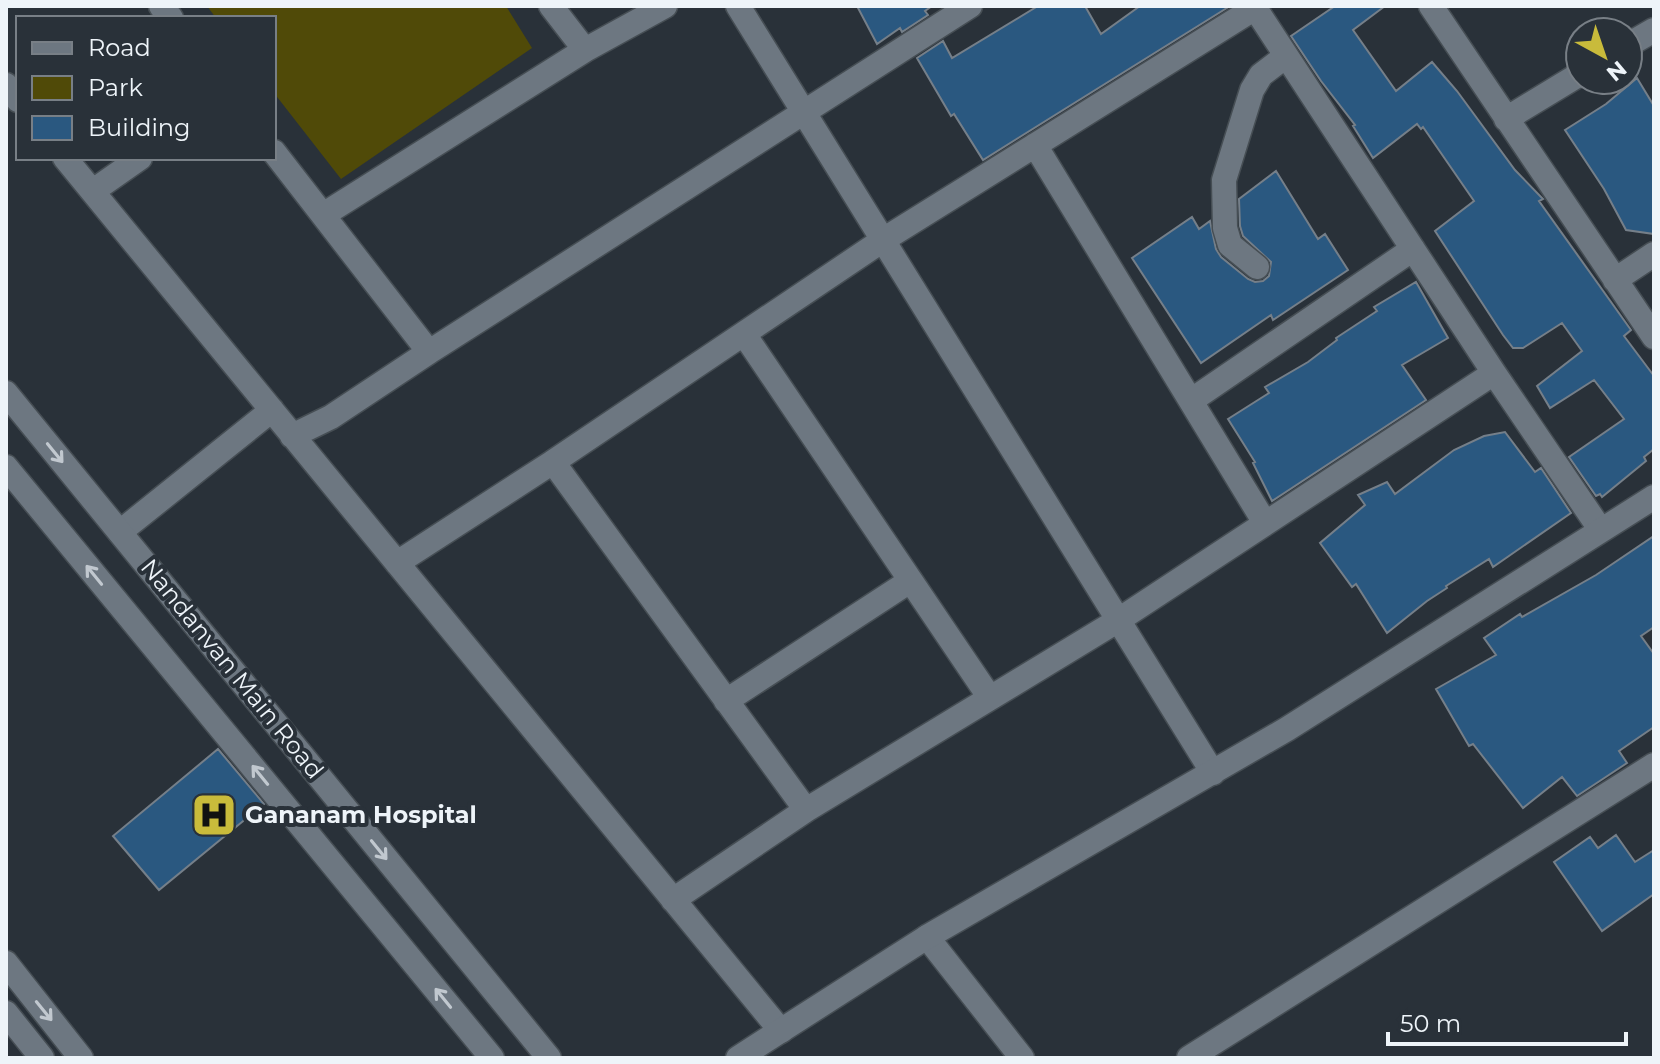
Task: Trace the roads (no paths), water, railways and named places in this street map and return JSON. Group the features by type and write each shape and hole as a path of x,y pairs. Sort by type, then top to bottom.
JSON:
{"street":[{"path":"551,6 585,50"},
{"path":"323,215 585,50 665,6"},
{"path":"738,6 1213,773"},
{"path":"292,436 331,417 970,6"},
{"path":"1431,6 1654,337"},
{"path":"397,563 883,240 1256,7 1494,373 1600,529"},
{"path":"1257,267 1230,245 1225,228 1224,180 1252,90 1261,75 1286,56"},
{"path":"1506,119 1564,84"},
{"path":"1035,145 1265,523"},
{"path":"276,155 429,352"},
{"path":"67,160 781,1031"},
{"path":"93,191 137,160"},
{"path":"1192,400 1413,249"},
{"path":"1615,280 1654,254"},
{"path":"744,334 990,698"},
{"path":"673,900 806,810 1117,621 1494,373"},
{"name":"Nandanvan Main Road","path":"6,393 549,1058"},
{"path":"120,532 272,410"},
{"path":"553,462 806,810"},
{"path":"6,467 492,1058"},
{"path":"738,1058 927,937 1287,729 1654,497"},
{"path":"726,701 910,581"},
{"path":"1189,1058 1654,765"},
{"path":"927,937 1022,1058"},
{"path":"6,963 81,1058"},
{"path":"6,1013 42,1058"}],"place":[{"name":"Gananam Hospital","path":"214,815"}]}
